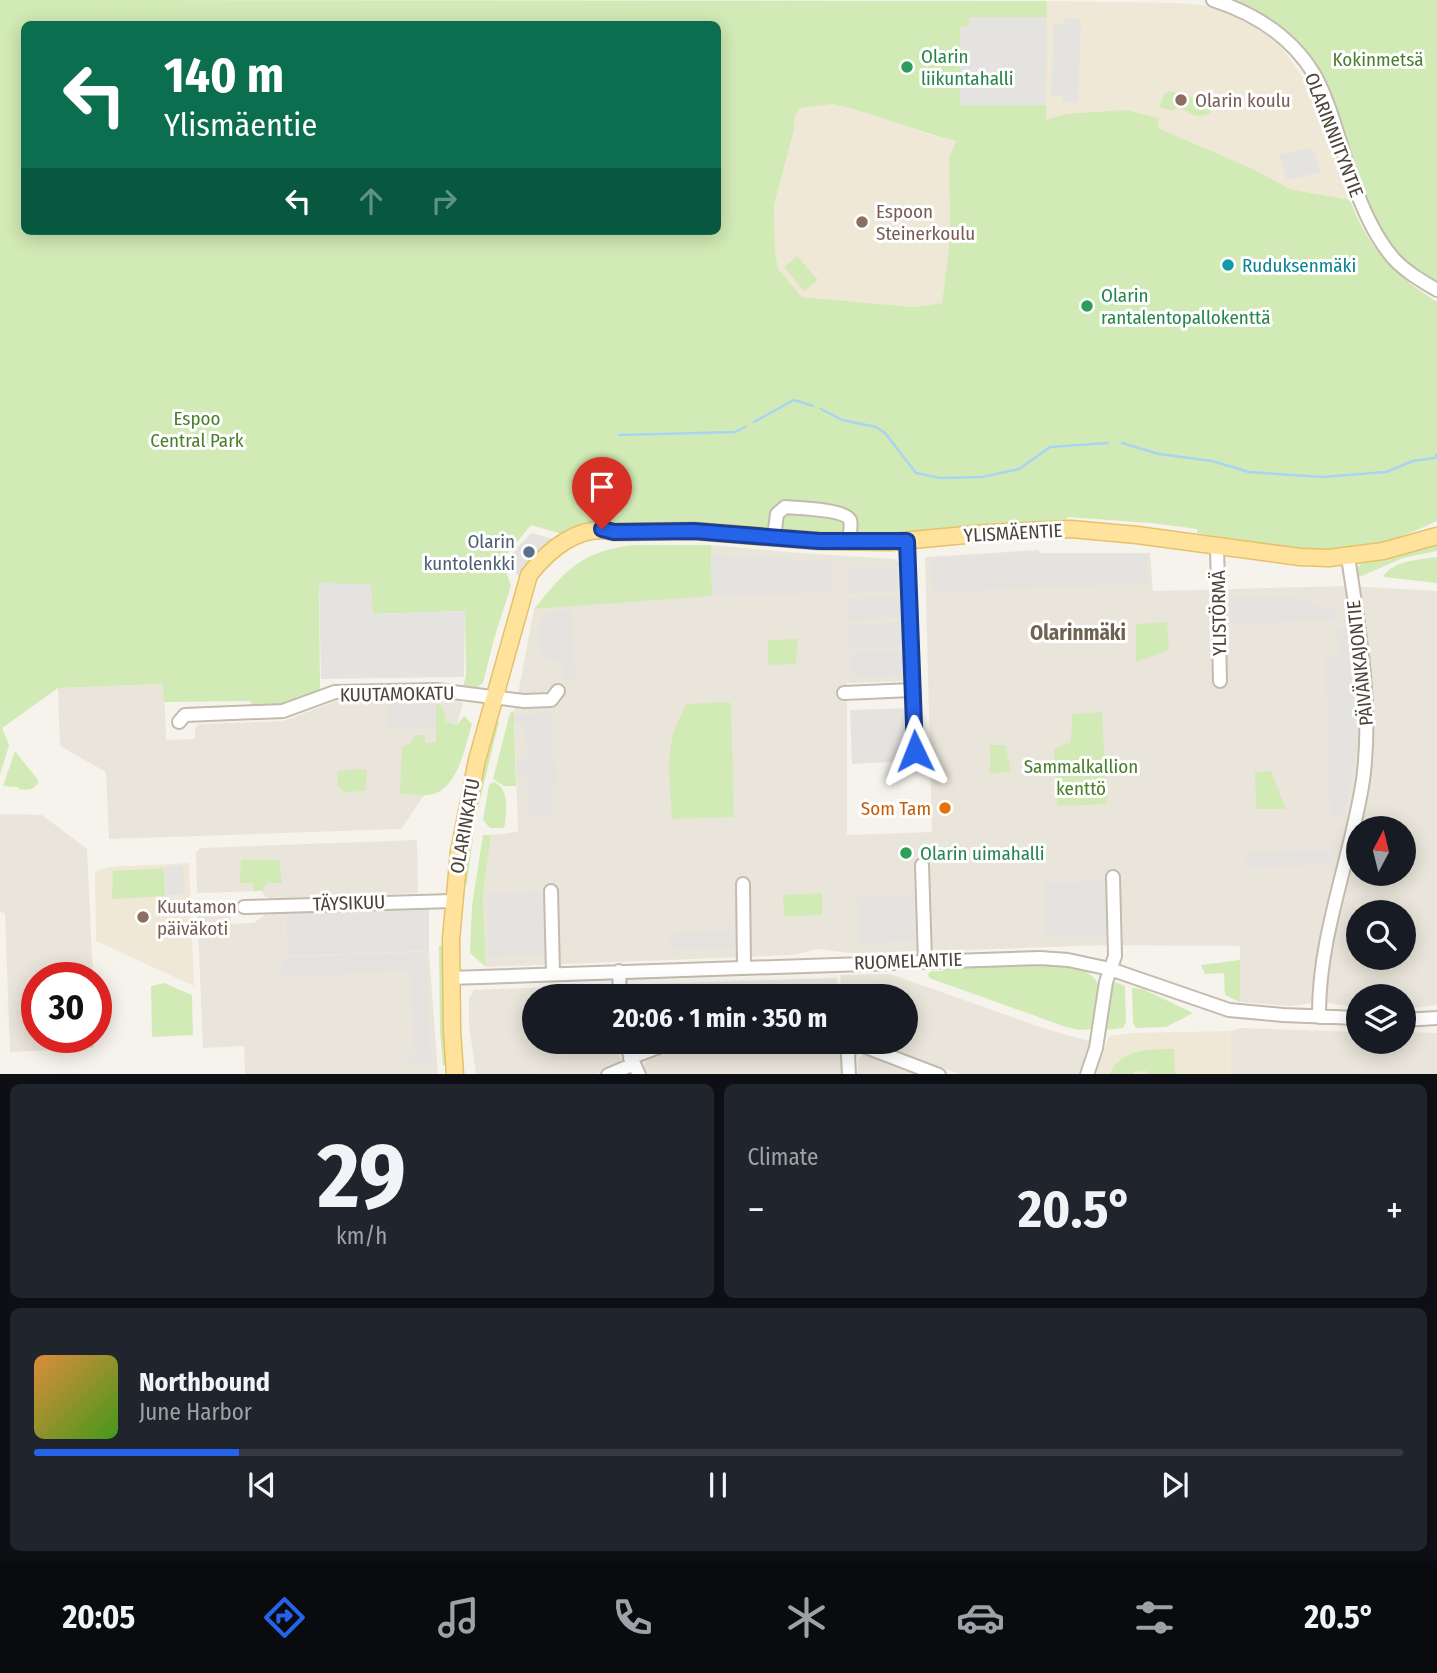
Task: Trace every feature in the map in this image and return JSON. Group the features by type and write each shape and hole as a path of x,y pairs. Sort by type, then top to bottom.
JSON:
{"main road":[{"name":"YLISMÄENTIE","path":"1410,543 1437,526"},
{"name":"YLISMÄENTIE","path":"563,549 614,532 694,531 849,542 907,541 987,533 1071,529 1300,557 1348,557 1437,536"},
{"name":"OLARINKATU","path":"456,1072 450,978 453,901 464,820 494,698 525,592 563,549"}],"street":[{"name":"OLARINNIITYNTIE","path":"1213,0 1239,9 1266,24 1287,41 1305,62 1322,92 1361,206 1371,226 1394,259 1415,277 1437,290"},
{"path":"774,537 777,514 785,507 842,513 849,519 849,542"},
{"path":"907,541 915,751"},
{"name":"YLISTÖRMÄ","path":"1217,545 1220,681"},
{"name":"PÄIVÄNKAJONTIE","path":"1319,1017 1321,968 1360,800 1367,734 1366,696 1348,557"},
{"name":"KUUTAMOKATU","path":"179,722 185,715 283,711 335,692 437,690 524,702 551,699 558,691"},
{"path":"844,693 912,690"},
{"path":"922,865 925,961"},
{"path":"1087,1074 1098,1041 1104,992 1115,947 1114,877"},
{"path":"743,884 744,967"},
{"path":"551,891 553,974"},
{"name":"TÄYSIKUU","path":"244,906 453,901"},
{"name":"RUOMELANTIE","path":"450,978 1040,958 1068,960 1110,969 1229,1010 1346,1018"},
{"path":"619,971 620,984"},
{"path":"1416,1019 1437,1018"},
{"path":"608,1074 634,1065 653,1054"},
{"path":"848,1054 849,1074"},
{"path":"886,1054 939,1074"}],"shaded area":[{"name":"Olarin koulu","path":"1047,1 1203,5 1254,26 1281,47 1309,85 1350,200 1290,189 1253,169 1157,128 1158,118 1126,110 1046,120"},
{"path":"969,17 1047,17 1046,105 960,105 960,27 969,26"},
{"path":"1065,18 1081,19 1078,103 1063,102 1063,96 1051,95 1054,24 1064,24"},
{"name":"Espoon Steinerkoulu","path":"833,104 859,109 927,134 956,141 949,158 950,238 942,303 913,307 802,297 778,269 774,205 794,130 795,116 801,108"},
{"path":"1310,148 1321,172 1287,180 1279,154"},
{"name":"Olarin kuntolenkki","path":"531,533 558,540 520,578 505,561"},
{"path":"711,545 894,559 902,564 907,681 847,683 847,835 932,832 925,557 1038,550 1041,553 1150,553 1153,591 1348,586 1437,591 1437,1005 1416,1008 1416,984 1346,984 1346,1006 1322,1002 1289,1006 1240,1002 1240,946 1106,945 940,951 932,948 910,952 849,953 819,949 793,955 486,967 483,895 491,835 518,832 514,715 534,609 569,606 711,555"},
{"path":"1037,551 1040,554 1148,554 1149,584 932,592 930,558"},
{"path":"711,555 791,558 791,561 832,560 833,593 712,596"},
{"path":"895,566 896,591 848,593 846,567"},
{"path":"319,583 371,584 373,614 465,611 464,677 321,679"},
{"path":"1230,596 1288,596 1337,610 1338,620 1231,624"},
{"path":"901,597 902,618 848,621 847,598"},
{"path":"572,611 575,680 562,679 562,666 555,659 541,659 539,645 539,625 544,612"},
{"path":"902,622 903,646 849,649 847,625"},
{"path":"1337,628 1350,628 1355,685 1357,747 1345,817 1330,816 1325,656 1339,656"},
{"path":"903,651 904,676 851,677 850,652"},
{"path":"164,684 166,740 195,739 195,728 199,724 283,721 342,699 426,696 463,702 449,759 401,829 109,839 106,772 60,746 58,688"},
{"path":"388,701 436,701 435,728 387,727"},
{"path":"911,708 913,761 852,764 850,710"},
{"path":"551,713 553,763 556,763 557,786 551,787 553,817 529,818 527,774 517,774 516,761 527,760 525,723 514,723 514,715"},
{"path":"0,814 42,815 87,849 92,962 21,962 21,1051 10,1052 5,913 0,912"},
{"path":"417,840 418,893 270,899 264,896 262,891 197,893 196,853 200,848"},
{"path":"1332,850 1331,865 1246,868 1246,851"},
{"name":"Kuutamon päiväkoti","path":"189,863 194,986 96,941 95,872 108,867"},
{"path":"183,865 185,894 166,895 165,866"},
{"path":"1105,881 1106,935 1046,937 1044,883"},
{"path":"542,891 544,955 489,957 487,894"},
{"path":"914,894 916,941 859,943 858,898"},
{"path":"224,901 230,907 231,924 254,923 267,913 285,912 287,956 429,951 438,1074 245,1074 244,1046 203,1048 197,902"},
{"path":"429,909 429,951 287,956 285,912"},
{"path":"734,930 735,948 670,950 669,932"},
{"path":"427,953 431,1063 407,1064 407,1054 414,1053 410,971 276,977 286,958"},
{"path":"890,974 1049,1030 1093,1042 1081,1074 959,1074 905,1054 918,1054 918,984 841,984 840,975"},
{"path":"837,978 837,984 647,984"},
{"path":"522,988 522,1054 619,1054 622,1063 597,1074 476,1074 469,1025 469,998 474,990"},
{"path":"1241,1028 1346,1032 1346,1054 1416,1054 1416,1032 1437,1033 1437,1074 1231,1074 1231,1031"},
{"path":"1231,1031 1231,1074 1095,1074 1109,1036 1130,1033"},
{"path":"665,1054 840,1054 843,1074 646,1074 643,1067 646,1061"},
{"path":"863,1055 918,1074 857,1074 859,1059"}],"green space":[{"name":"Espoo Central Park","path":"0,0 1047,1 1046,120 1065,114 1126,110 1159,118 1158,128 1253,169 1290,189 1350,200 1365,232 1384,259 1408,282 1437,302 1437,521 1393,539 1347,550 1301,551 1271,548 1197,533 1197,529 1068,517 1066,521 857,536 852,520 781,504 768,530 562,534 531,525 502,560 511,586 483,683 476,688 463,686 466,676 465,611 372,614 319,584 320,691 284,705 253,706 250,701 164,702 163,684 58,688 2,728 9,745 0,775","holes":["833,104 956,141 949,158 950,238 942,303 913,307 802,297 778,269 774,205 794,130 795,116 801,108"]},
{"name":"Kokinmetsä","path":"1232,0 1437,0 1437,283 1395,250 1379,228 1308,58 1274,24"},
{"path":"1169,91 1212,103 1210,113 1197,115 1178,107 1172,111 1159,107 1164,94"},
{"path":"797,256 818,280 804,291 784,267"},
{"path":"783,512 830,513 846,519 844,533 784,531 781,527"},
{"path":"1437,542 1437,551 1403,558 1357,578 1356,569 1364,561"},
{"path":"635,545 711,545 712,596 534,609 566,573 588,557"},
{"path":"1437,557 1437,583 1383,577 1387,571 1400,564"},
{"path":"1167,622 1169,650 1136,662 1136,624"},
{"path":"798,639 796,664 768,665 768,640"},
{"path":"436,704 443,708 446,722 457,725 464,716 472,724 459,767 447,786 438,792 428,795 400,794 402,747 411,743 415,735 425,735 425,743 436,742"},
{"path":"687,704 731,704 734,817 672,819 669,760 679,718"},
{"path":"514,711 516,786 504,786 493,779 510,713"},
{"name":"Sammalkallion kenttö","path":"1102,712 1107,804 1058,806 1054,749 1071,742 1072,714"},
{"path":"495,718 499,722 476,816 467,883 461,883 467,836"},
{"path":"990,745 1005,745 1011,771 990,774"},
{"path":"15,751 38,780 34,788 25,790 3,786"},
{"path":"367,770 365,791 344,792 338,786 337,772"},
{"path":"1271,771 1286,809 1256,809 1255,772"},
{"path":"494,782 503,790 506,800 503,828 490,828 483,820 489,785"},
{"path":"483,835 491,835 483,895 486,967 470,953 472,906"},
{"path":"241,860 279,860 282,883 267,883 263,890 254,891 253,883 240,883"},
{"path":"164,868 165,896 112,899 113,871"},
{"path":"822,893 822,915 784,916 783,895"},
{"path":"439,946 445,946 445,1065 440,1031"},
{"path":"1240,960 1240,1002 1225,995 1224,973 1205,974 1201,965"},
{"path":"1033,964 1071,967 1095,979 1098,995 1094,1025 1091,1029 1066,1027 929,978 928,974 931,971 943,971 945,967"},
{"path":"1115,982 1125,986 1126,1022 1123,1028 1106,1030 1109,992"},
{"path":"164,983 192,995 193,1035 152,1037 151,986"},
{"path":"1132,988 1143,989 1193,1013 1166,1027 1136,1028 1133,1022"},
{"path":"1174,1049 1175,1074 1147,1074 1147,1071 1110,1074 1120,1060 1136,1052"}],"waterway":[{"path":"754,422 794,400 813,406"},
{"path":"821,409 842,420 876,427 885,433 916,473 940,478 982,477 1019,469 1050,447 1108,443"},
{"path":"619,435 735,432 745,427"},
{"path":"1122,443 1159,454 1212,461 1249,472 1322,477 1386,472 1413,461 1435,458 1437,454"}],"place":[{"name":"Olarin liikuntahalli","path":"907,67"},
{"name":"Olarin koulu","path":"1181,100"},
{"name":"Espoon Steinerkoulu","path":"862,222"},
{"name":"Ruduksenmäki","path":"1228,265"},
{"name":"Olarin rantalentopallokenttä","path":"1087,306"},
{"name":"Olarin kuntolenkki","path":"529,552"},
{"name":"Som Tam","path":"945,808"},
{"name":"Olarin uimahalli","path":"906,853"},
{"name":"Kuutamon päiväkoti","path":"143,917"}],"district":[{"name":"Olarinmäki","path":"1078,633"}],"route":[{"path":"602,529 614,532 694,531 819,541 907,541 915,751"}]}
